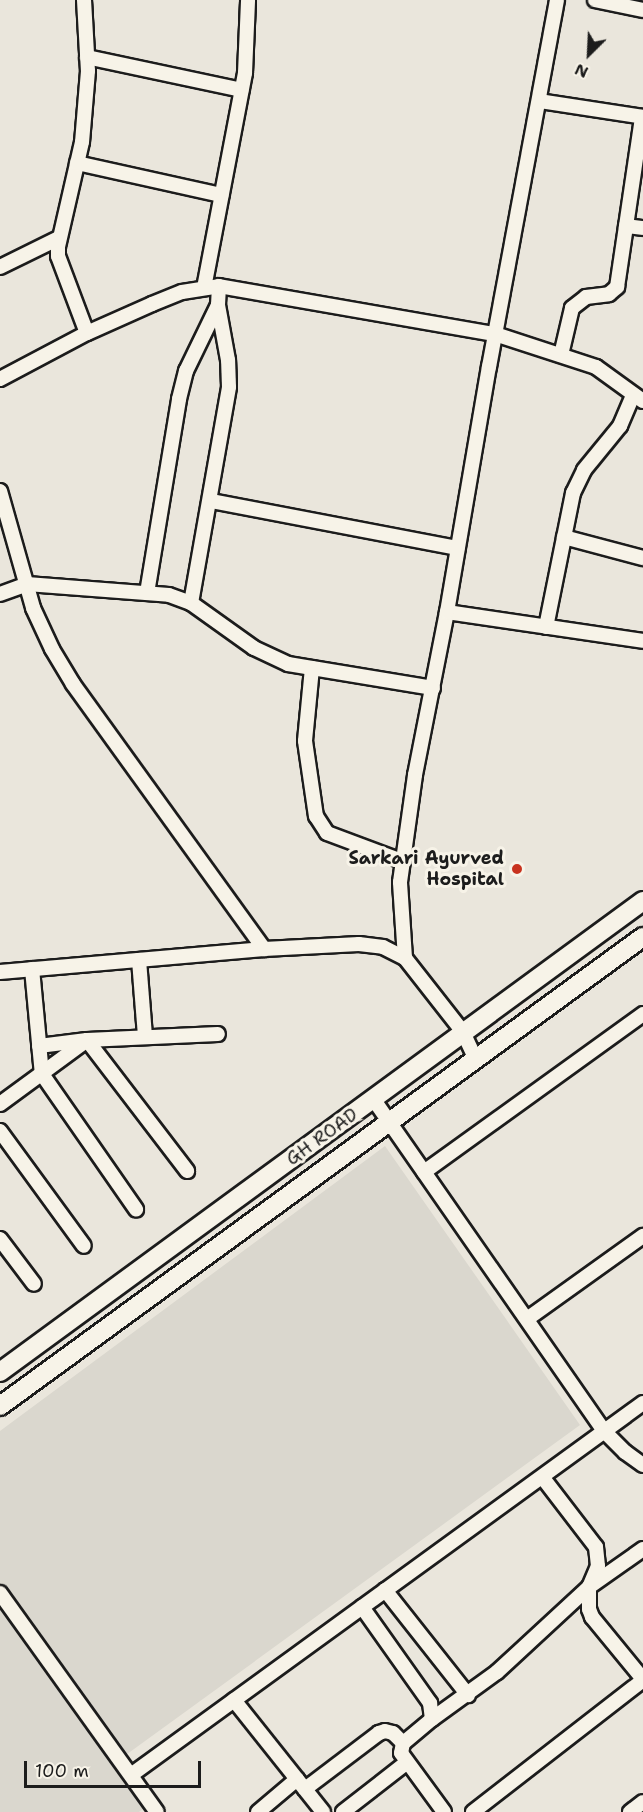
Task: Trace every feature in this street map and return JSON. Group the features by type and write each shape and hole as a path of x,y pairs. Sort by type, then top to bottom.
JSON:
{"main road":[{"name":"GH ROAD","path":"0,1372 643,901"},
{"name":"GH ROAD","path":"0,1406 643,937"}],"street":[{"path":"84,0 87,57 82,142 58,256 87,333"},
{"path":"204,288 245,73 248,0"},
{"path":"405,958 400,882 402,861 495,334 557,0"},
{"path":"595,0 643,10"},
{"path":"87,57 242,90"},
{"path":"539,100 642,117 616,287 609,294 586,297 572,308 561,355"},
{"path":"77,163 221,195"},
{"path":"626,226 643,228"},
{"path":"0,267 60,238"},
{"path":"191,603 211,501 229,387 228,360 218,305 219,286"},
{"path":"0,379 87,333 182,292 219,286 495,334 596,367 638,398 620,426 584,470 573,493 546,627"},
{"path":"147,593 179,399 186,371 218,305"},
{"path":"0,491 33,608 52,649 73,684 264,948"},
{"path":"211,501 458,548"},
{"path":"564,537 643,558"},
{"path":"0,594 27,584 169,596 191,603 254,648 288,664 434,688"},
{"path":"447,612 643,641"},
{"path":"312,668 305,741 316,816 327,833 402,861"},
{"path":"0,972 264,948 359,944 383,947 405,958 463,1032 476,1060"},
{"path":"139,960 145,1037"},
{"path":"32,969 42,1074 136,1209"},
{"path":"424,1172 643,1014"},
{"path":"39,1046 87,1040 218,1034"},
{"path":"0,1104 87,1040"},
{"path":"87,1040 187,1171"},
{"path":"374,1100 604,1431 625,1452 643,1465"},
{"path":"0,1131 84,1246"},
{"path":"527,1319 643,1236"},
{"path":"0,1239 34,1284"},
{"path":"131,1775 362,1606 543,1478 643,1403"},
{"path":"473,1812 641,1674 592,1617 589,1609 589,1587 598,1566 596,1547 543,1478"},
{"path":"444,1812 406,1762 401,1753 403,1743 497,1672 589,1587 643,1550"},
{"path":"385,1590 468,1695"},
{"path":"0,1593 157,1812"},
{"path":"362,1606 430,1703 432,1719"},
{"path":"234,1700 323,1812"},
{"path":"258,1812 379,1733 385,1731 393,1733 403,1743"},
{"path":"343,1812 406,1762"},
{"path":"489,1800 497,1812"},
{"path":"630,1812 643,1802"}],"shaded area":[{"path":"385,1146 580,1425 112,1765 143,1809 139,1812 0,1812 0,1431"}],"place":[{"name":"Sarkari Ayurved Hospital","path":"517,869"}]}
